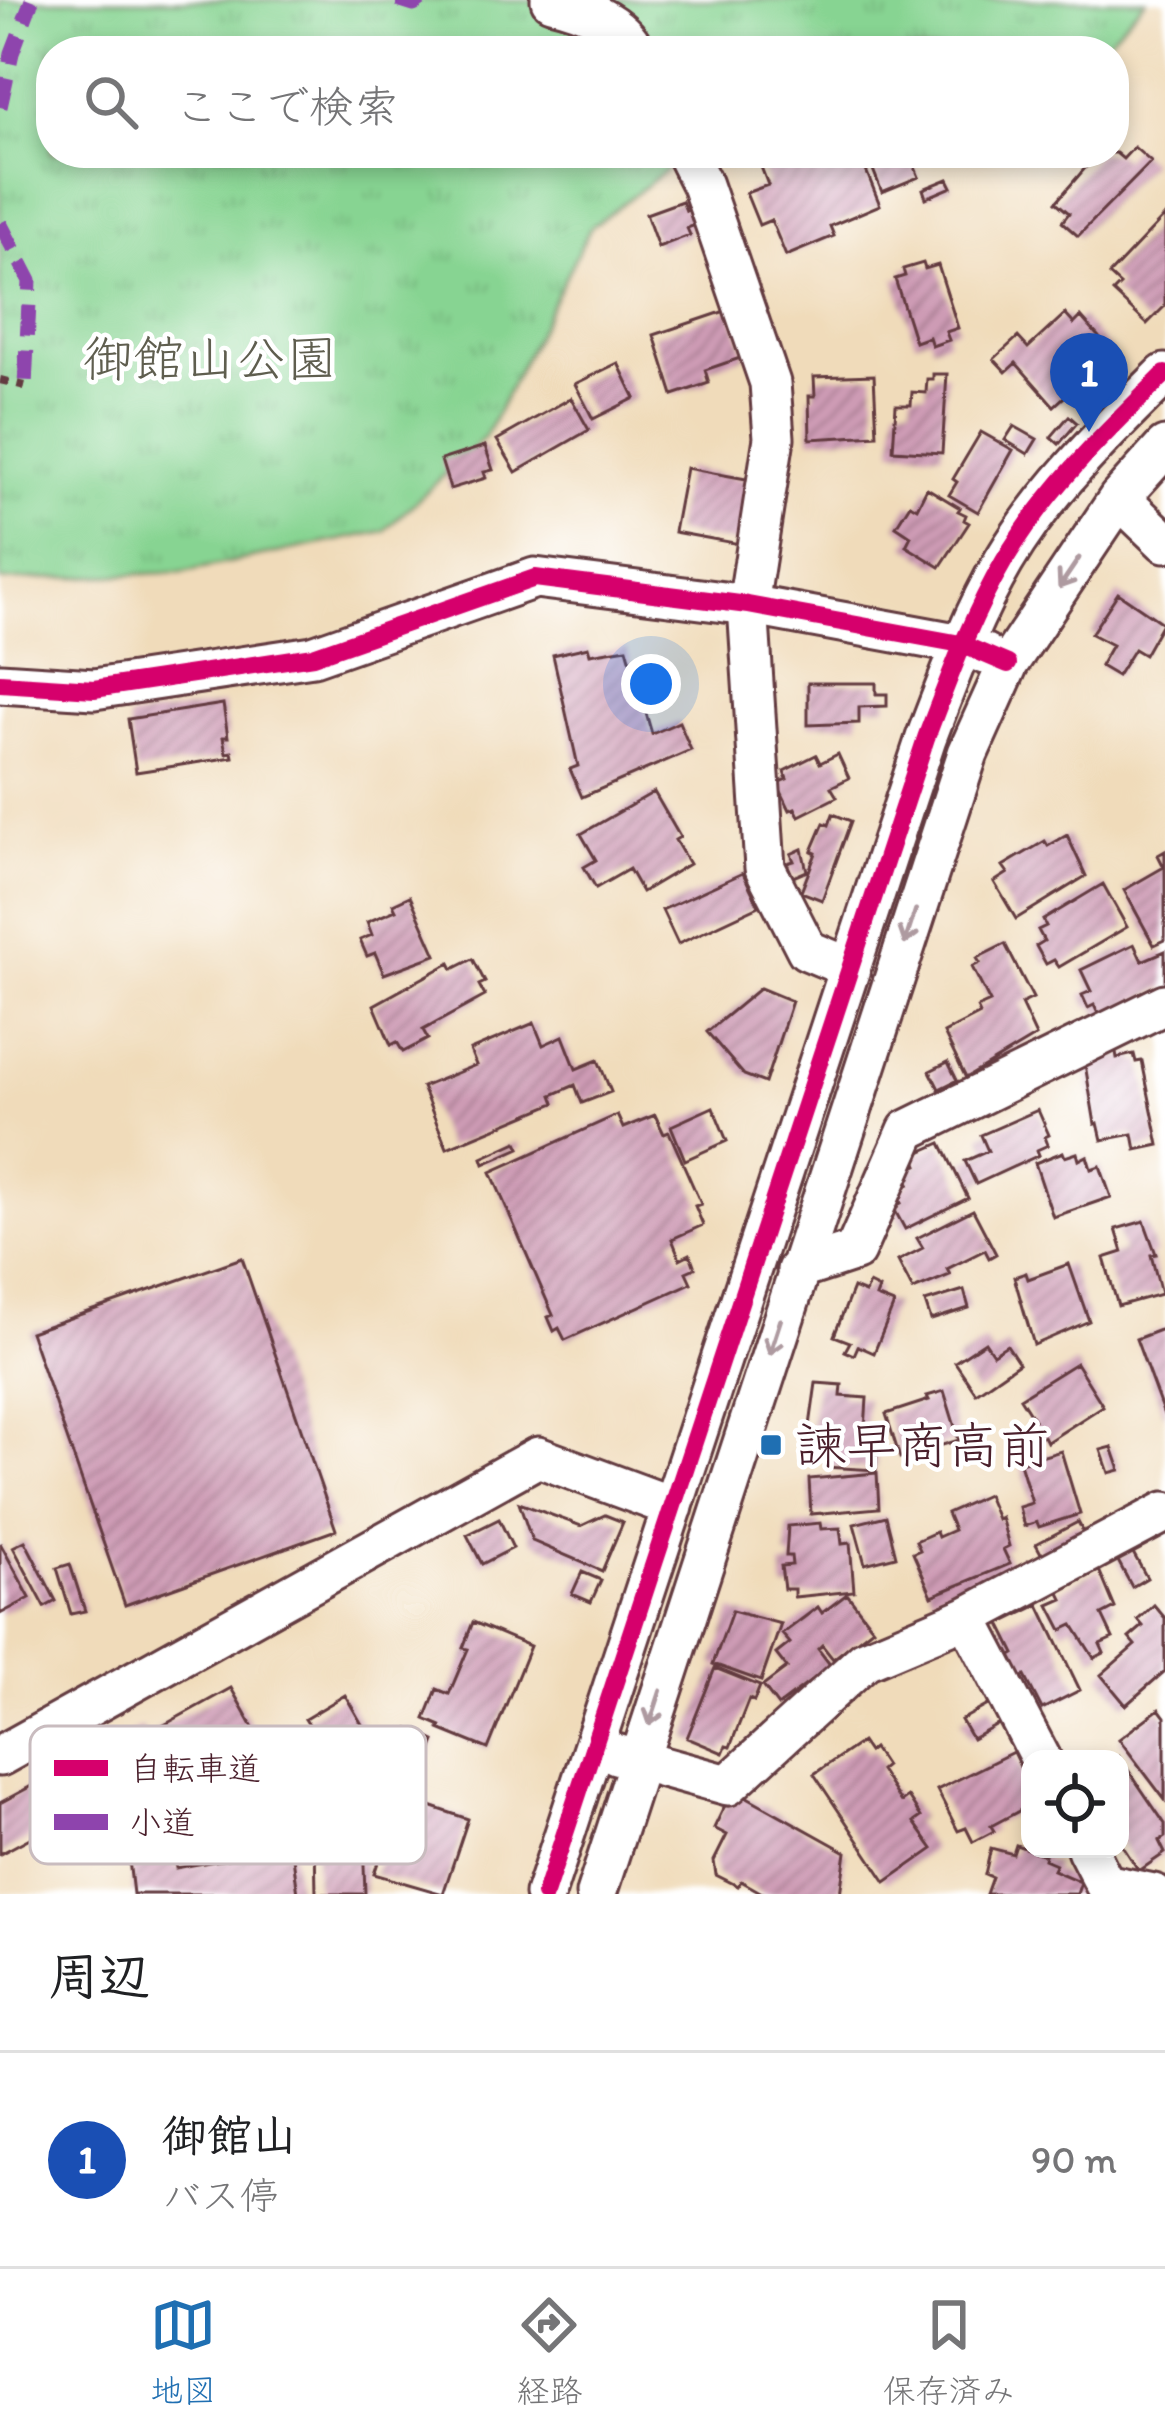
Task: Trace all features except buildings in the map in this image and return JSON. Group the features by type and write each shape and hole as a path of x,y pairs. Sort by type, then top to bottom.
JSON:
{"street":[{"path":"550,0 583,8 625,36"},
{"path":"694,168 770,383 774,438 748,605 765,868 807,950 850,968"},
{"path":"545,1894 961,644 1004,560 1075,464 1165,374"},
{"path":"596,1894 968,753 1008,664 1119,498 1165,447"},
{"path":"1119,498 1165,542"},
{"path":"0,683 94,689 313,656 535,578 748,605 961,644 1008,664"},
{"path":"796,1270 855,1251 908,1130 1165,1004"},
{"path":"54,1726 538,1457 673,1507"},
{"path":"593,1747 728,1785 865,1660 967,1617 1165,1512"},
{"path":"967,1617 1035,1750"},
{"path":"0,1756 30,1739"},
{"path":"1092,1858 1105,1884 1154,1894"}],"path":[{"path":"0,380 25,386"}],"green space":[{"name":"御館山公園","path":"0,0 1146,0 1111,36 36,36 36,168 669,168 590,228 485,437 384,531 183,572 0,581"}],"marked path":[{"path":"0,107 12,53 32,0"},
{"path":"398,0 414,5 421,0"},
{"path":"0,223 30,281 25,386"}],"cycle path":[{"path":"545,1894 952,670 981,604 1021,535 1078,463 1165,374"},
{"path":"0,683 94,689 313,656 535,578 748,605 961,644 1008,664"}],"place":[{"name":"御館山","path":"1089,432"},
{"name":"諫早商高前","path":"771,1445"}]}
